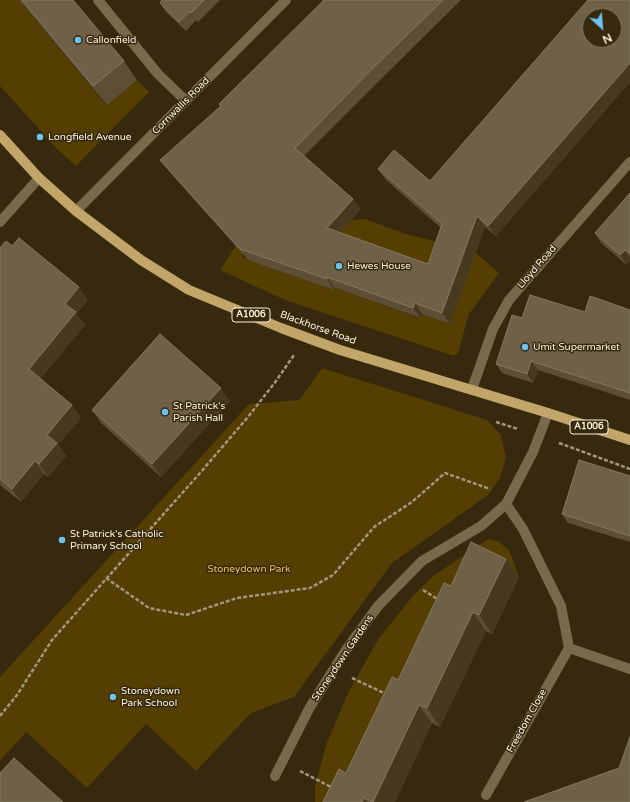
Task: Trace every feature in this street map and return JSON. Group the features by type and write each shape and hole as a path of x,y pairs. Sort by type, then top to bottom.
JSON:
{"main road":[{"name":"Blackhorse Road","path":"0,135 39,178 76,211 141,260 189,290 340,350 472,389 630,440"}],"street":[{"path":"98,0 158,74 186,101"},
{"name":"Cornwallis Road","path":"76,211 286,0"},
{"name":"Lloyd Road","path":"472,389 493,329 509,300 630,162"},
{"path":"0,222 39,178"},
{"name":"Stoneydown Gardens","path":"275,776 310,707 346,650 378,606 422,561 481,526 508,500 533,452 548,413"},
{"path":"508,500 561,606 569,648 630,669"},
{"name":"Freedom Close","path":"486,795 569,648"}],"path":[{"path":"0,716 17,695 52,640 248,417 276,381 294,354"},
{"path":"106,578 149,608 186,615 237,598 310,588 333,575 374,527 412,502 446,473 508,500"},
{"path":"334,669 386,694"},
{"path":"282,762 335,789"}],"green space":[{"path":"0,0 19,0 106,105 137,80 149,92 76,166 58,150 0,86"},
{"path":"365,219 403,233 475,252 499,273 469,314 458,353 454,356 285,300 220,270 236,245 245,248 242,257 334,290 335,288 420,318 422,314 450,324 435,275 285,226"},
{"name":"Stoneydown Park","path":"322,368 487,420 501,435 506,458 500,478 488,495 392,563 294,697 251,713 196,771 146,724 87,788 26,732 0,761 0,677 249,404 299,400"},
{"path":"488,539 498,541 509,550 519,577 485,561 396,715 330,802 315,802 315,787 326,745 349,691 379,638 413,596 433,576"}],"building":[{"name":"Callonfield","path":"22,0 73,0 124,61 93,86"},
{"path":"162,0 204,0 179,22 160,3"},
{"path":"324,0 443,0 371,70 295,148 353,199 327,228 428,264 442,224 378,169 394,150 430,181 588,0 630,0 630,63 488,226 477,216 442,313 415,303 413,308 327,277 327,279 240,249 160,160 221,106 219,104"},
{"path":"630,193 630,254 625,250 620,255 595,233"},
{"path":"19,238 79,287 65,304 76,312 29,369 72,405 47,435 57,443 39,464 35,461 12,489 0,479 0,248 6,241 12,246"},
{"path":"530,295 585,312 590,296 630,310 630,393 531,361 527,374 496,364 512,315 522,318"},
{"name":"St Patrick's Parish Hall","path":"160,334 221,388 152,464 92,410"},
{"path":"579,460 630,476 630,536 562,514"},
{"path":"471,542 506,559 479,615 473,612 427,708 419,705 373,802 364,798 362,802 323,802 339,769 346,773 392,677 398,680 444,583 451,586"},
{"path":"630,737 630,802 524,802 619,768"},
{"path":"14,758 63,802 0,802 0,773"}],"place":[{"name":"Callonfield","path":"78,40"},
{"name":"Longfield Avenue","path":"40,137"},
{"name":"Hewes House","path":"339,266"},
{"name":"Umit Supermarket","path":"525,347"},
{"name":"St Patrick's Parish Hall","path":"165,412"},
{"name":"St Patrick's Catholic Primary School","path":"62,540"},
{"name":"Stoneydown Park School","path":"113,697"}]}
